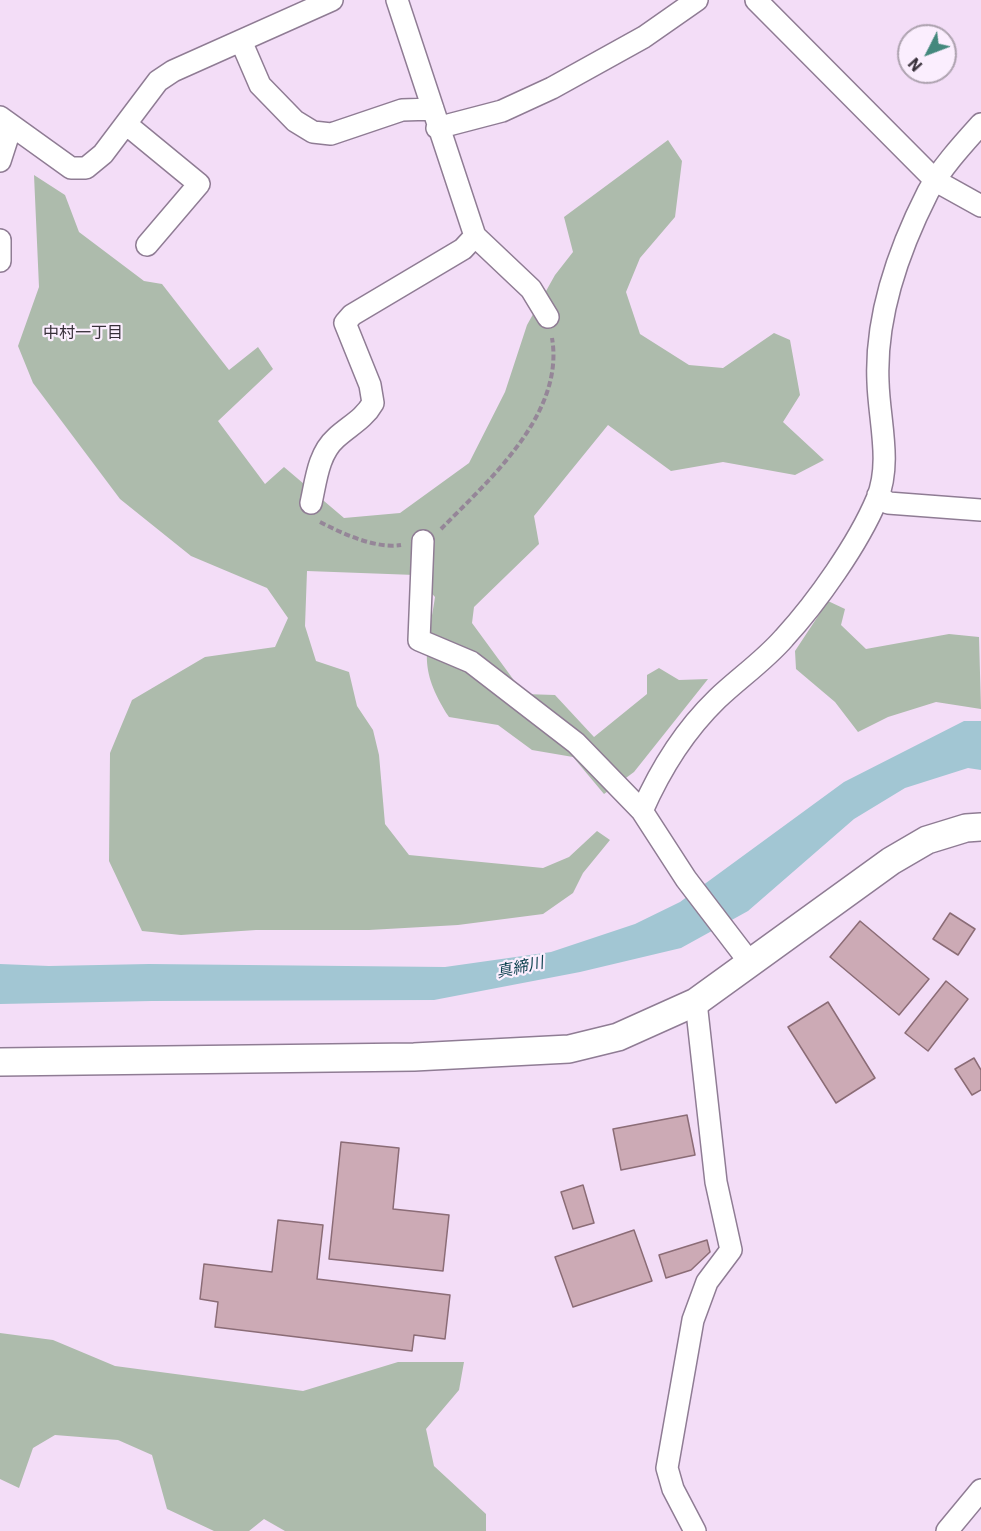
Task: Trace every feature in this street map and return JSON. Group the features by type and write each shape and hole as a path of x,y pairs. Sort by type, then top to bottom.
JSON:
{"street":[{"path":"0,161 6,122 70,168 86,168 103,154 158,81 173,71 332,0"},
{"path":"397,0 476,236 531,289 548,317"},
{"path":"241,41 260,85 295,121 313,132 331,134 402,110 435,118 502,111 552,88 644,38 698,0"},
{"path":"756,0 936,181 981,206"},
{"path":"126,124 199,184 147,245"},
{"path":"642,811 659,772 690,730 717,699 784,639 808,609 865,525 878,495 884,456 877,349 883,308 904,248 929,190 981,124"},
{"path":"311,503 321,458 334,439 366,414 373,403 370,385 345,324 352,315 463,249 476,236"},
{"path":"0,240 0,261"},
{"path":"878,495 888,503 981,510"},
{"path":"423,541 419,640 471,662 576,743 642,811 686,879 745,956"},
{"path":"0,1062 414,1057 560,1050 618,1037 696,1002 745,956 927,840 966,828 981,827"},
{"path":"695,1531 673,1489 668,1468 693,1320 706,1282 731,1250 716,1182 696,1002"},
{"path":"947,1531 981,1490"}],"path":[{"path":"311,503 317,520 343,534 392,546 423,541 438,533 500,469 524,439 547,392 554,352 548,317"}],"green space":[{"path":"668,140 682,161 675,217 640,258 626,292 640,334 689,365 723,368 774,333 790,340 800,395 783,422 824,460 795,475 723,462 671,471 608,425 534,516 539,544 474,607 472,623 524,694 555,695 594,737 647,694 647,675 659,668 679,680 708,679 634,772 604,794 573,757 532,750 498,725 449,717 432,685 428,671 427,646 435,597 415,575 307,571 305,626 316,661 349,672 357,706 373,730 379,755 385,824 409,855 543,868 569,857 597,831 610,840 583,873 573,893 543,914 458,925 369,930 256,930 181,935 142,931 109,861 110,753 132,700 205,657 275,647 288,618 267,588 191,556 120,499 33,383 18,346 39,287 34,175 65,195 79,232 144,281 162,284 229,370 258,347 273,369 218,421 265,484 284,467 344,518 400,513 469,463 505,392 527,325 555,275 573,252 564,217"},
{"path":"828,601 845,609 841,625 866,649 949,634 979,637 981,709 936,702 888,717 858,732 835,702 796,669 795,651"},
{"path":"0,1333 53,1340 115,1366 303,1391 398,1362 464,1362 459,1390 426,1429 434,1466 486,1514 486,1531 285,1531 264,1519 249,1531 214,1531 167,1509 152,1455 118,1440 55,1435 33,1448 19,1488 0,1479"}],"water":[{"name":"真締川","path":"964,721 981,721 981,770 968,768 905,788 854,819 748,911 681,948 580,972 434,1000 0,1004 0,964 445,967 551,952 635,924 680,902 844,782"}],"building":[{"path":"950,913 975,929 958,955 933,939"},
{"path":"860,921 929,979 899,1015 830,957"},
{"path":"946,981 968,999 928,1051 905,1033"},
{"path":"828,1002 875,1078 836,1103 788,1027"},
{"path":"974,1058 981,1070 981,1090 972,1095 955,1069"},
{"path":"687,1115 695,1155 621,1170 613,1129"},
{"path":"341,1142 399,1148 393,1209 449,1215 443,1271 329,1259"},
{"path":"583,1185 594,1223 573,1229 561,1192"},
{"path":"278,1220 323,1225 317,1279 450,1295 445,1339 414,1335 412,1351 215,1327 218,1302 200,1299 204,1264 272,1272"},
{"path":"634,1230 652,1281 573,1307 555,1257"},
{"path":"707,1240 710,1252 691,1270 666,1278 659,1255"}],"district":[{"name":"中村一丁目","path":"83,333"}]}
